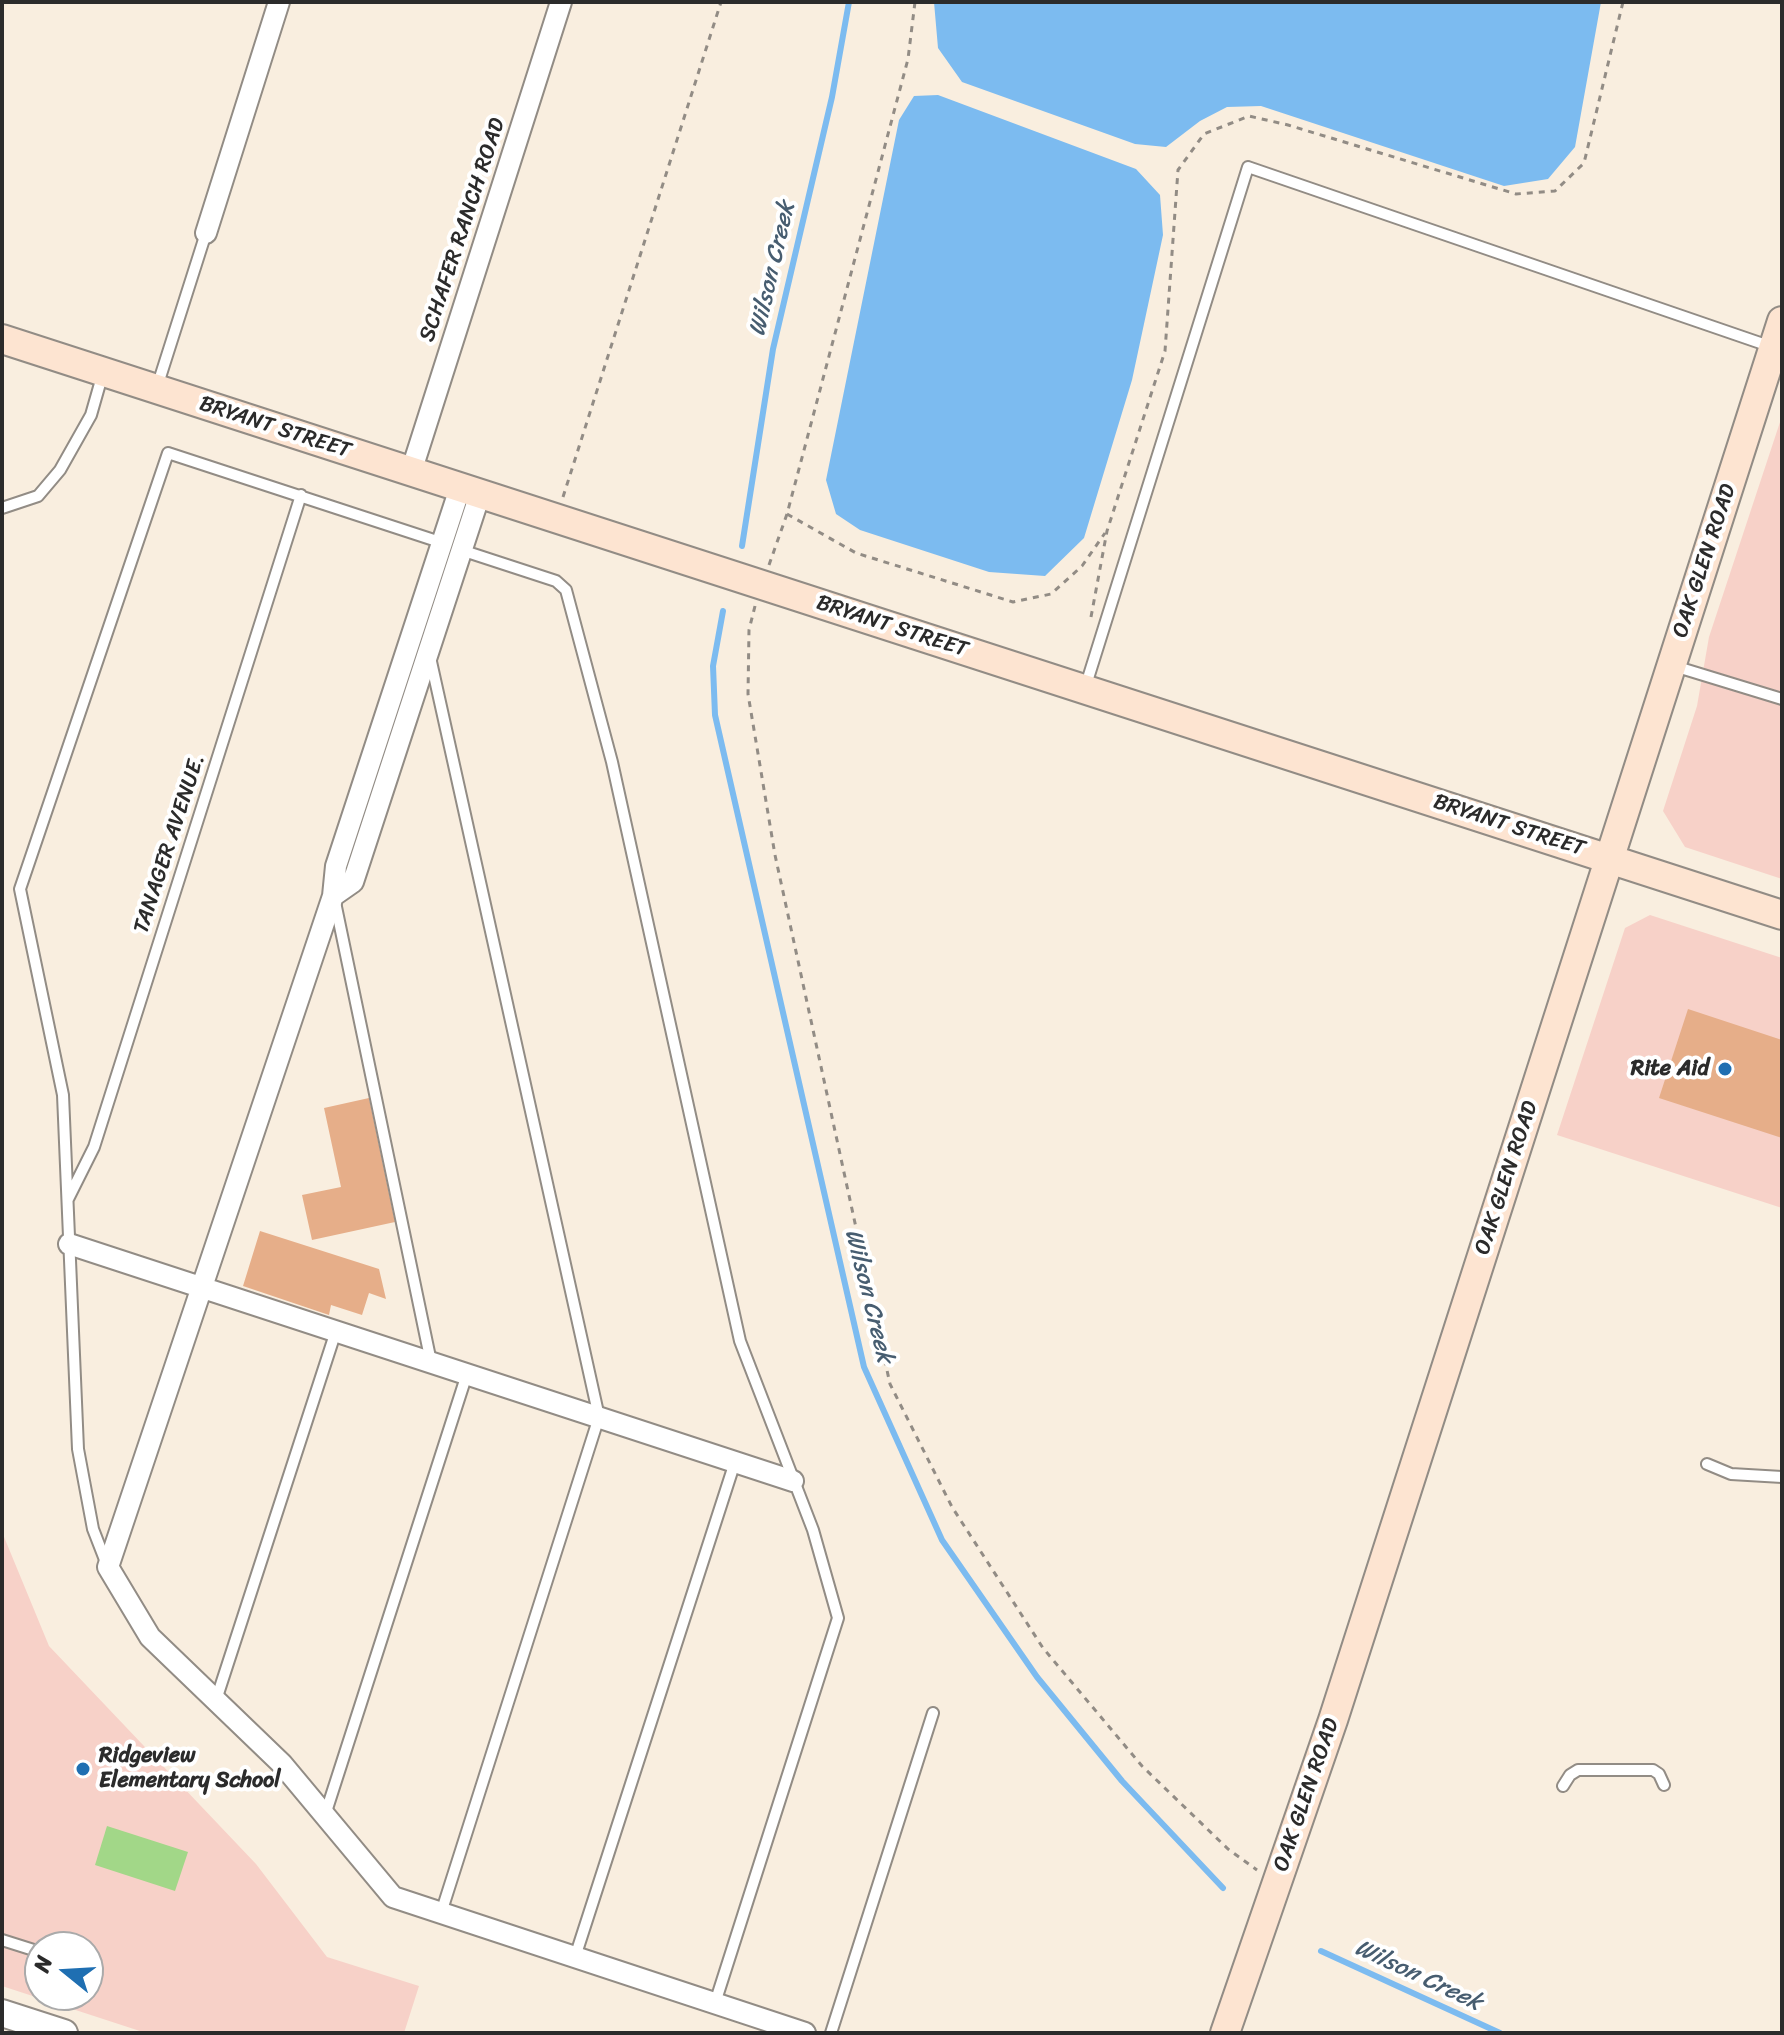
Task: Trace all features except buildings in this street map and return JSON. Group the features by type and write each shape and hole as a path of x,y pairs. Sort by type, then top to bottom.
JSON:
{"main road":[{"name":"OAK GLEN ROAD","path":"1225,2033 1333,1720 1778,334"},
{"name":"BRYANT STREET","path":"2,339 1782,915"}],"street":[{"path":"206,233 279,2"},
{"name":"SCHAFER RANCH ROAD","path":"411,472 561,2"},
{"path":"419,648 442,543 470,491"},
{"path":"470,491 462,550 419,648 336,866 333,896 108,1567 150,1637 282,1764 393,1897 805,2033"},
{"path":"69,1244 793,1481"},
{"path":"2,2013 64,2033"}],"lane":[{"path":"1085,690 1248,167 1778,334"},
{"path":"156,389 206,233"},
{"path":"2,508 38,496 60,470 91,415 103,371"},
{"path":"108,1567 93,1529 78,1449 63,1095 20,889 168,453 556,581 566,590 612,762 740,1341 813,1530 838,1618 715,2003"},
{"name":"TANAGER AVENUE.","path":"68,1201 94,1147 301,495"},
{"path":"419,648 599,1417 441,1913"},
{"path":"1672,665 1782,699"},
{"path":"333,896 431,1362"},
{"path":"216,1700 336,1331"},
{"path":"325,1815 467,1374"},
{"path":"575,1957 735,1462"},
{"path":"1707,1464 1731,1474 1782,1477"},
{"path":"831,2033 933,1713"},
{"path":"1563,1786 1570,1775 1578,1770 1653,1770 1659,1774 1664,1785"},
{"path":"2,1940 24,1947"}],"path":[{"path":"556,518 721,2"},
{"path":"915,2 908,59 787,514 761,585 749,630 748,694 775,855 890,1384 952,1507 1043,1648 1142,1766 1228,1849 1276,1885"},
{"path":"1090,618 1107,531 1165,351 1178,170 1204,134 1249,116 1516,194 1555,191 1584,163 1623,2"},
{"path":"787,514 856,553 1013,602 1051,594 1082,566 1107,531"}],"shaded area":[{"path":"1782,416 1782,879 1685,847 1663,811 1697,706 1709,637"},
{"path":"1650,915 1782,958 1782,1208 1557,1135 1625,928"},
{"name":"Ridgeview Elementary School","path":"2,1532 49,1646 256,1864 327,1957 419,1986 404,2033 146,2033 79,2011 104,2011 104,1931 24,1931 24,1993 2,1986"}],"green space":[{"path":"107,1826 188,1852 175,1891 95,1865"}],"water":[{"path":"934,2 1601,2 1575,147 1548,179 1504,186 1261,106 1227,107 1200,121 1166,147 1135,144 962,82 938,48"},
{"path":"938,95 1136,169 1160,195 1163,235 1132,380 1084,538 1045,576 989,572 860,530 836,514 826,480 899,120 914,96"}],"waterway":[{"name":"Wilson Creek","path":"742,546 773,349 832,97 849,2"},
{"name":"Wilson Creek","path":"723,611 713,666 715,715 864,1367 942,1540 1037,1677 1122,1781 1223,1888"},
{"name":"Wilson Creek","path":"1321,1951 1500,2033"}],"place":[{"name":"Rite Aid","path":"1725,1069"},
{"name":"Ridgeview Elementary School","path":"83,1769"}]}
